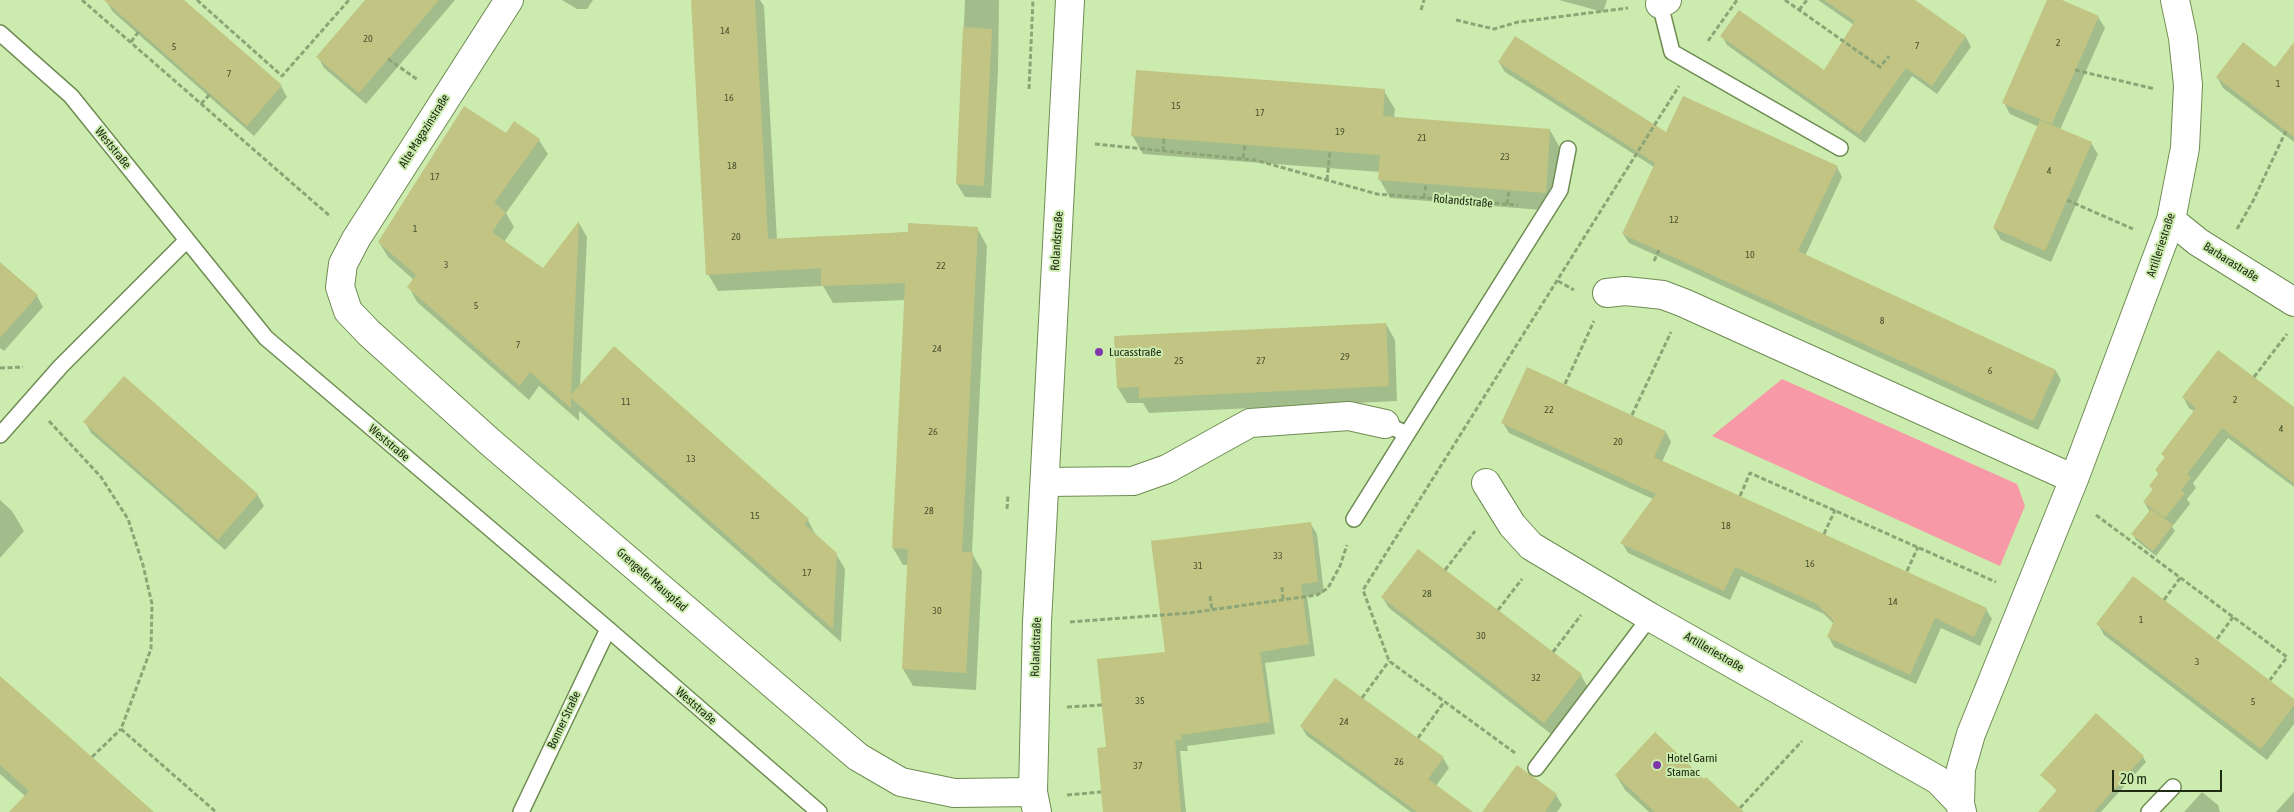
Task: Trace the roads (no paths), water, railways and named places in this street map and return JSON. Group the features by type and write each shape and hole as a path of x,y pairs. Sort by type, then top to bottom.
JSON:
{"street":[{"name":"Alte Magazinstraße","path":"343,264 356,239 508,0"},
{"name":"Rolandstraße","path":"1035,802 1037,622 1070,0"},
{"name":"Artilleriestraße","path":"1961,808 1961,769 1971,734 2071,486 2167,231 2185,148 2187,97 2183,38 2175,0"},
{"name":"Barbarastraße","path":"2167,231 2220,256 2294,302"},
{"name":"Grengeler Mauspfad","path":"343,264 340,287 348,311 369,332 490,442 858,757 901,782 954,793 1035,802"},
{"path":"1607,293 1625,291 1663,295 1684,303 2071,486"},
{"path":"1045,482 1133,481 1166,469 1250,423 1349,416 1396,429"},
{"name":"Artilleriestraße","path":"1491,493 1512,525 1531,546 1650,617 1938,780 1961,808"}],"lane":[{"path":"1664,2 1672,52 1840,148"},
{"name":"Weststraße","path":"0,33 71,96 266,338 608,629 819,812"},
{"path":"1354,518 1396,429 1560,190 1568,149"},
{"path":"0,435 61,366 187,240"},
{"path":"1536,768 1650,617"},
{"name":"Bonner Straße","path":"521,812 608,629"},
{"path":"2149,812 2173,787"}],"place":[{"name":"Lucasstraße","path":"1099,352"},
{"name":"Hotel Garni Stamac","path":"1657,765"}]}
